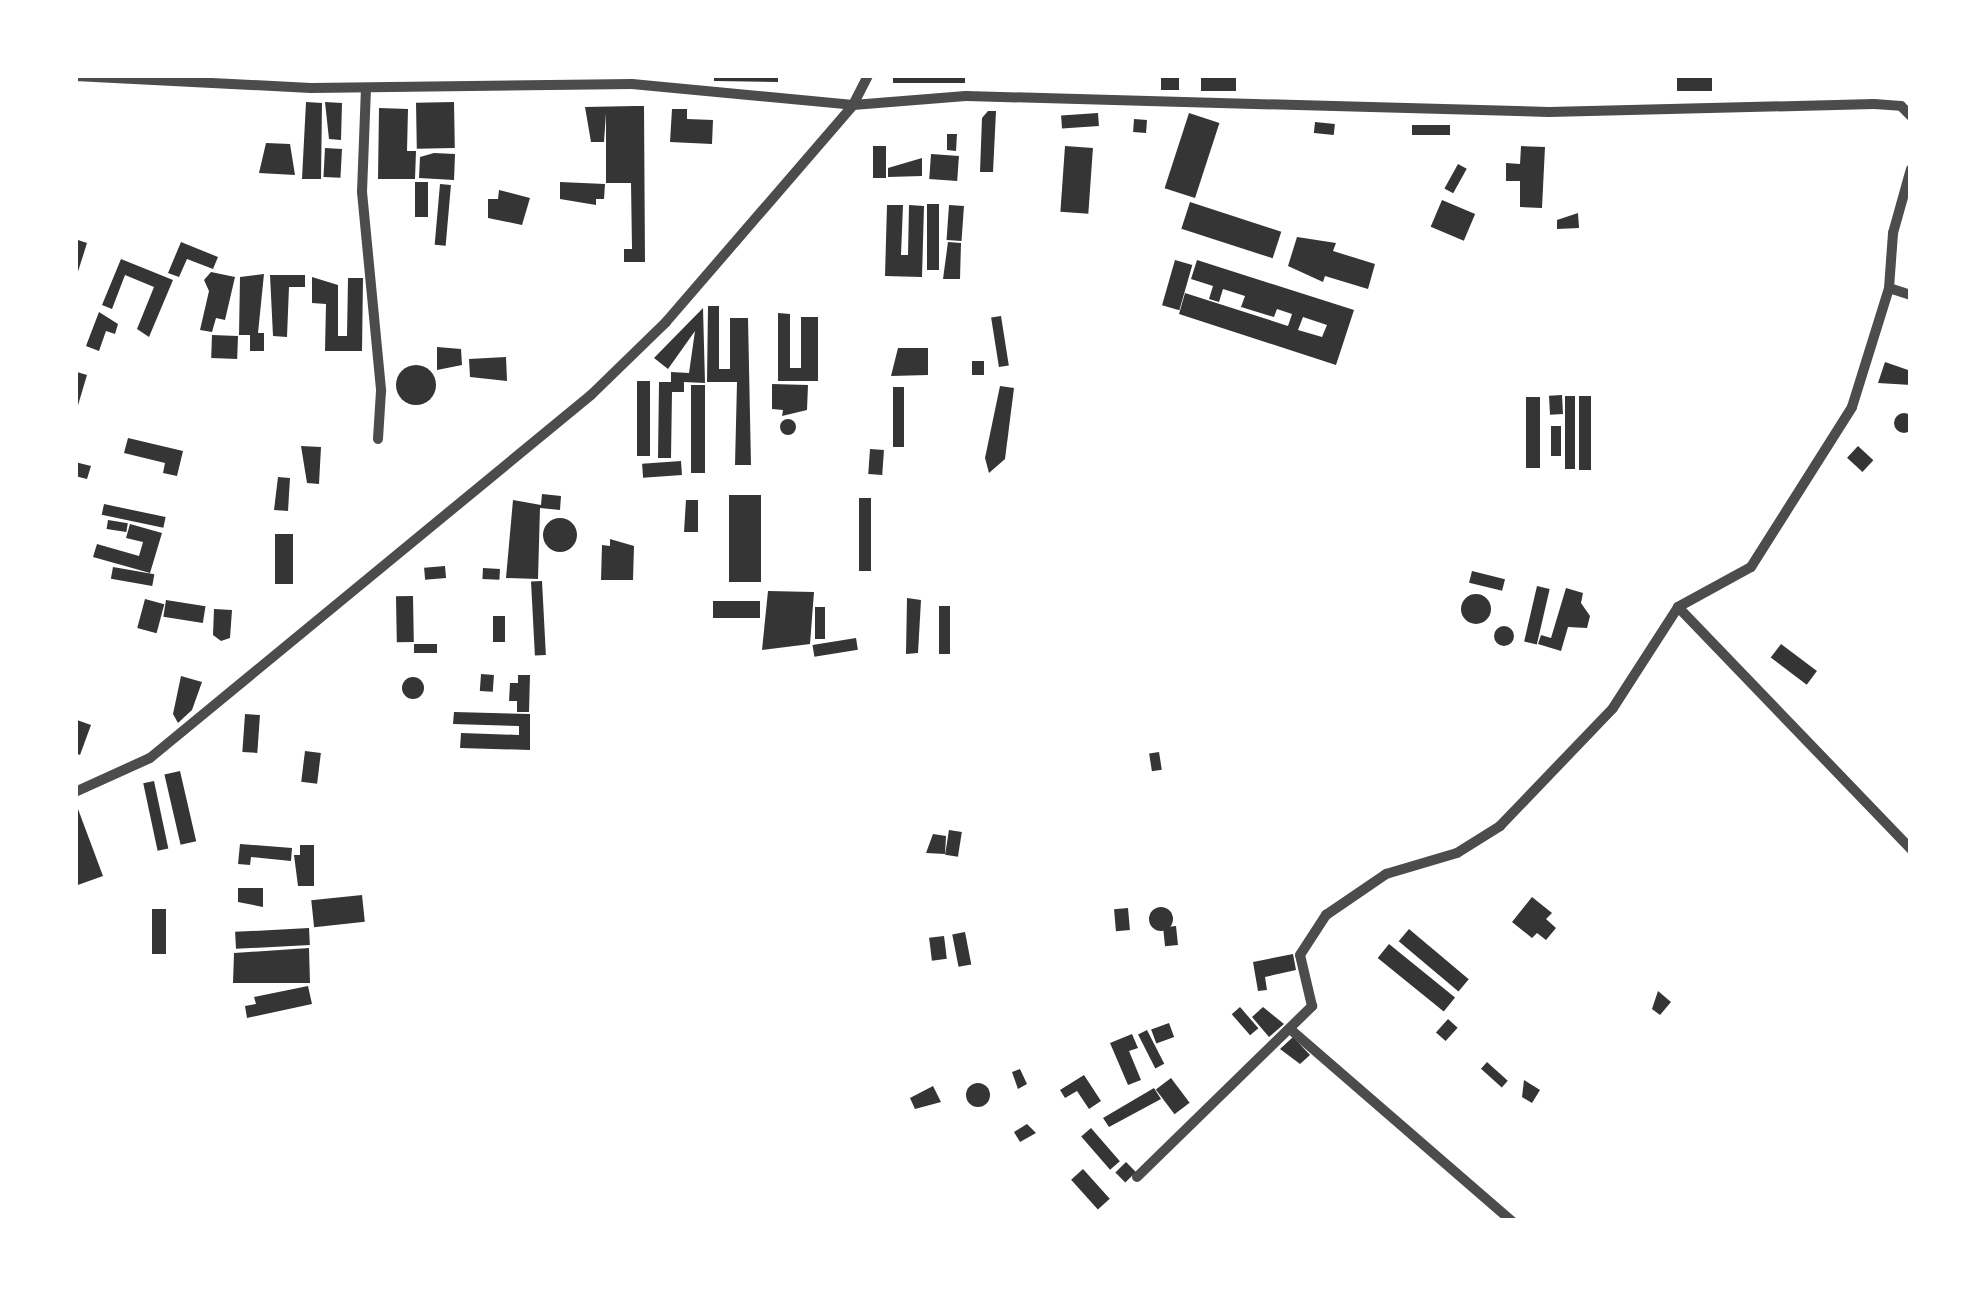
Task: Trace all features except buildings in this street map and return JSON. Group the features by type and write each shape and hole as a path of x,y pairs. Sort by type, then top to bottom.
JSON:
{"street":[{"path":"75,792 150,758 591,395 666,322 853,105 868,75"},
{"path":"75,76 366,88 632,84 853,105 966,96 1549,112 1874,104 1901,106 1911,116"},
{"path":"366,88 362,192 381,391 378,439"},
{"path":"1138,1177 1312,1006 1300,955 1326,915 1386,874 1458,853 1500,826 1613,708 1678,607 1752,567 1852,408 1890,288 1893,233 1911,170"},
{"path":"1890,288 1911,295"},
{"path":"1678,607 1911,849"},
{"path":"1290,1029 1512,1221"}]}
